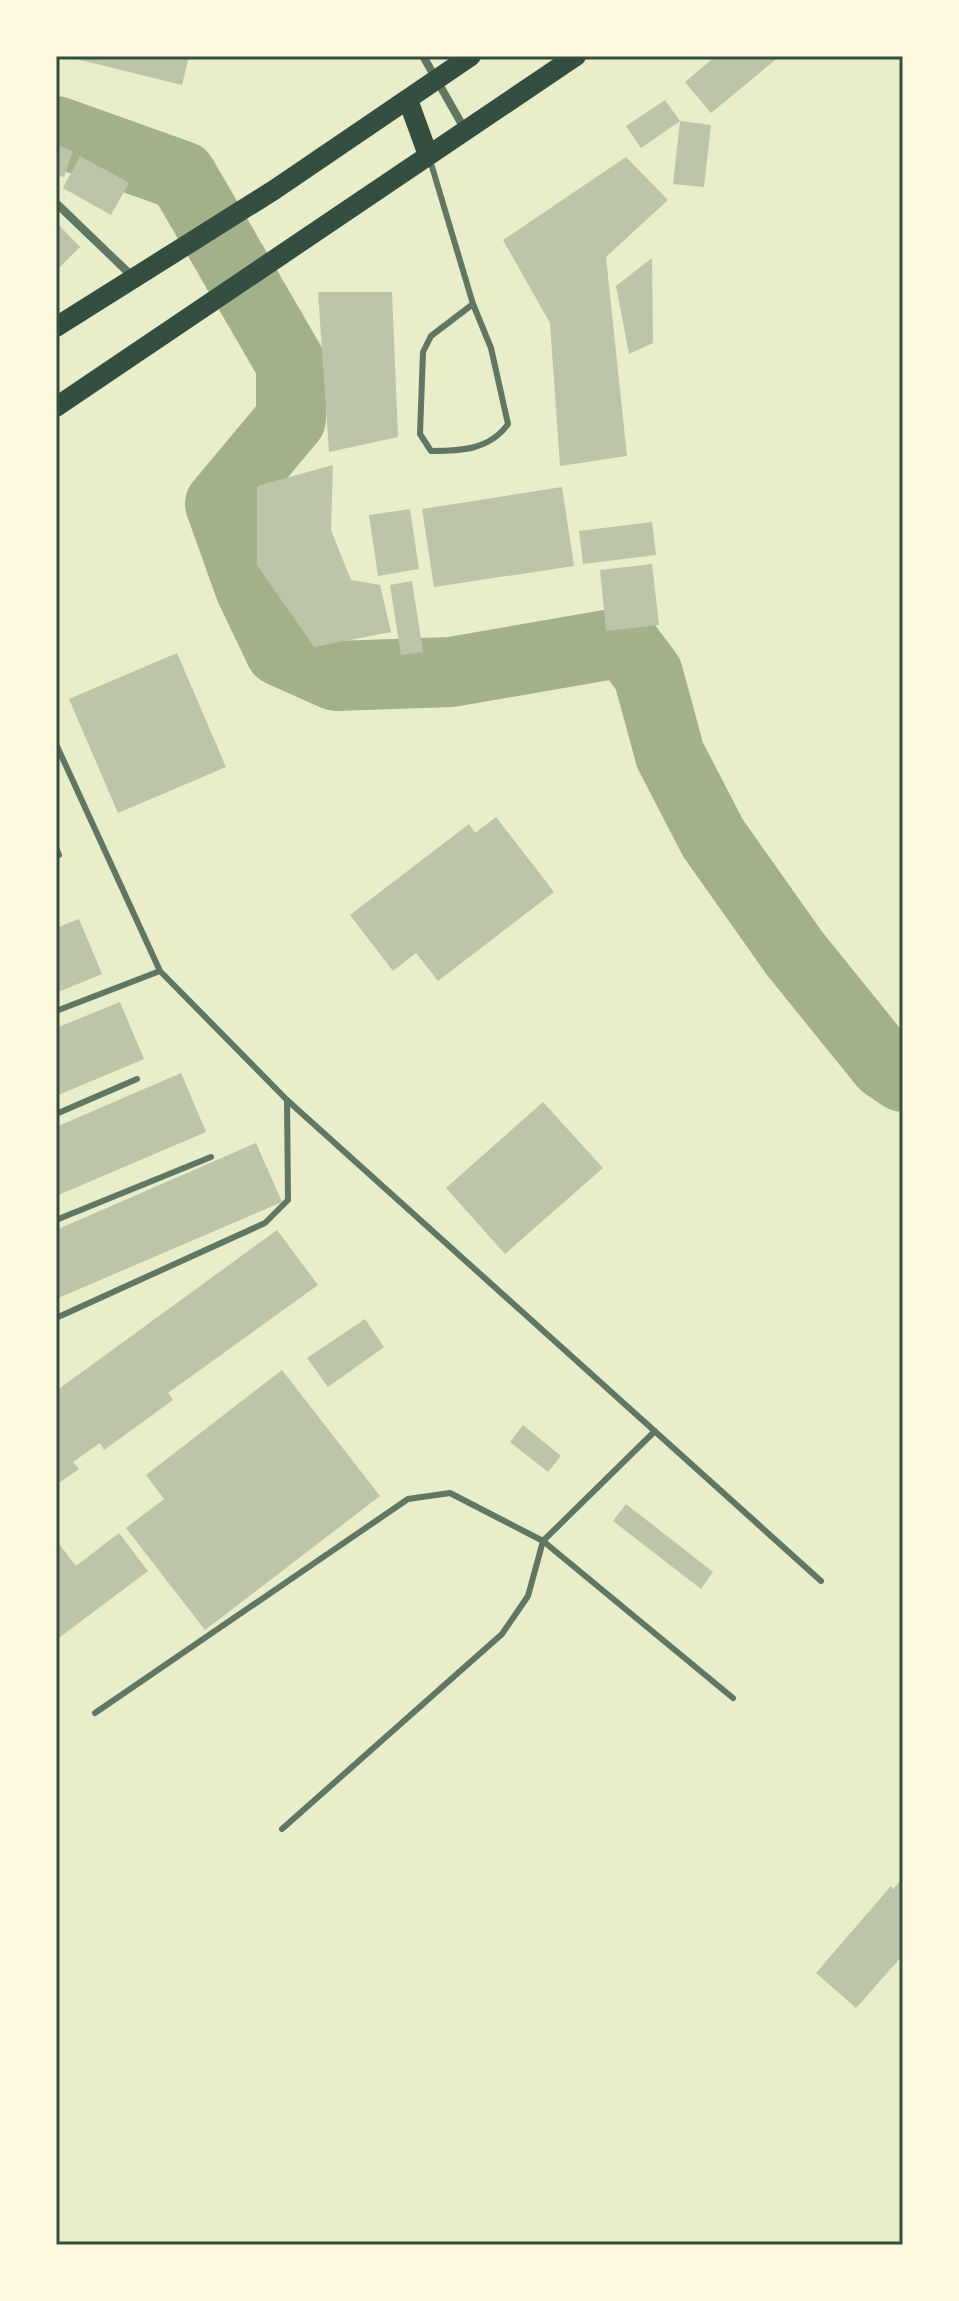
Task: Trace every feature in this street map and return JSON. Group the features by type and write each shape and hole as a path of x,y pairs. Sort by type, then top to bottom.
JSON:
{"main road":[{"path":"56,327 274,190 471,56"},
{"path":"56,407 576,56"},
{"path":"408,100 428,155"}],"street":[{"path":"423,56 466,131"},
{"path":"56,203 134,278"}],"lane":[{"path":"428,155 473,304 491,348 508,424 500,437 466,451 431,451 420,434 423,352 431,336 473,304"},
{"path":"56,744 160,971 287,1100 821,1581"},
{"path":"56,1011 160,971"},
{"path":"56,1114 137,1079"},
{"path":"56,1318 265,1223 280,1211 288,1200 287,1100"},
{"path":"56,1220 211,1157"},
{"path":"282,1829 502,1634 528,1596 543,1541 655,1431"},
{"path":"95,1713 408,1499 450,1493 543,1541 733,1698"}],"building":[{"path":"64,56 189,56 182,85"},
{"path":"716,56 780,56 711,113 685,82"},
{"path":"665,100 680,121 641,148 626,126"},
{"path":"680,121 711,125 704,187 673,184"},
{"path":"56,145 73,151 64,177 56,175"},
{"path":"80,156 129,183 111,215 63,188"},
{"path":"626,157 668,200 606,257 627,456 560,466 550,323 503,240"},
{"path":"56,222 80,247 56,271"},
{"path":"652,258 653,343 629,354 616,286"},
{"path":"318,292 392,292 398,437 329,452"},
{"path":"333,465 331,530 351,580 380,585 391,632 314,647 257,565 257,486"},
{"path":"562,487 574,566 434,587 422,509"},
{"path":"410,509 419,569 378,576 369,515"},
{"path":"652,522 656,555 583,564 579,531"},
{"path":"652,564 659,625 606,631 600,570"},
{"path":"412,581 423,652 401,655 390,585"},
{"path":"177,653 226,767 118,813 69,699"},
{"path":"496,817 554,892 438,981 416,953 393,971 350,915 469,824 475,833"},
{"path":"79,919 102,974 56,993 56,928"},
{"path":"120,1002 144,1059 56,1096 56,1028"},
{"path":"181,1073 206,1132 56,1196 56,1127"},
{"path":"543,1102 603,1168 505,1254 446,1188"},
{"path":"256,1143 282,1202 56,1299 56,1230"},
{"path":"277,1230 318,1285 168,1393 173,1400 104,1450 100,1443 73,1462 79,1469 56,1485 56,1391"},
{"path":"365,1319 384,1347 328,1387 307,1358"},
{"path":"282,1370 380,1496 205,1630 126,1528 164,1499 146,1475"},
{"path":"523,1425 561,1456 548,1472 510,1442"},
{"path":"626,1504 713,1572 701,1589 613,1521"},
{"path":"119,1533 148,1571 56,1640 56,1540 76,1566"},
{"path":"903,1878 903,1955 856,2008 816,1973 891,1886 893,1889"}],"waterway":[{"path":"56,131 182,176 291,364 291,419 220,504 250,588 280,651 336,676 451,672 624,642 648,674 670,755 713,838 795,954 884,1064 903,1077"}]}
